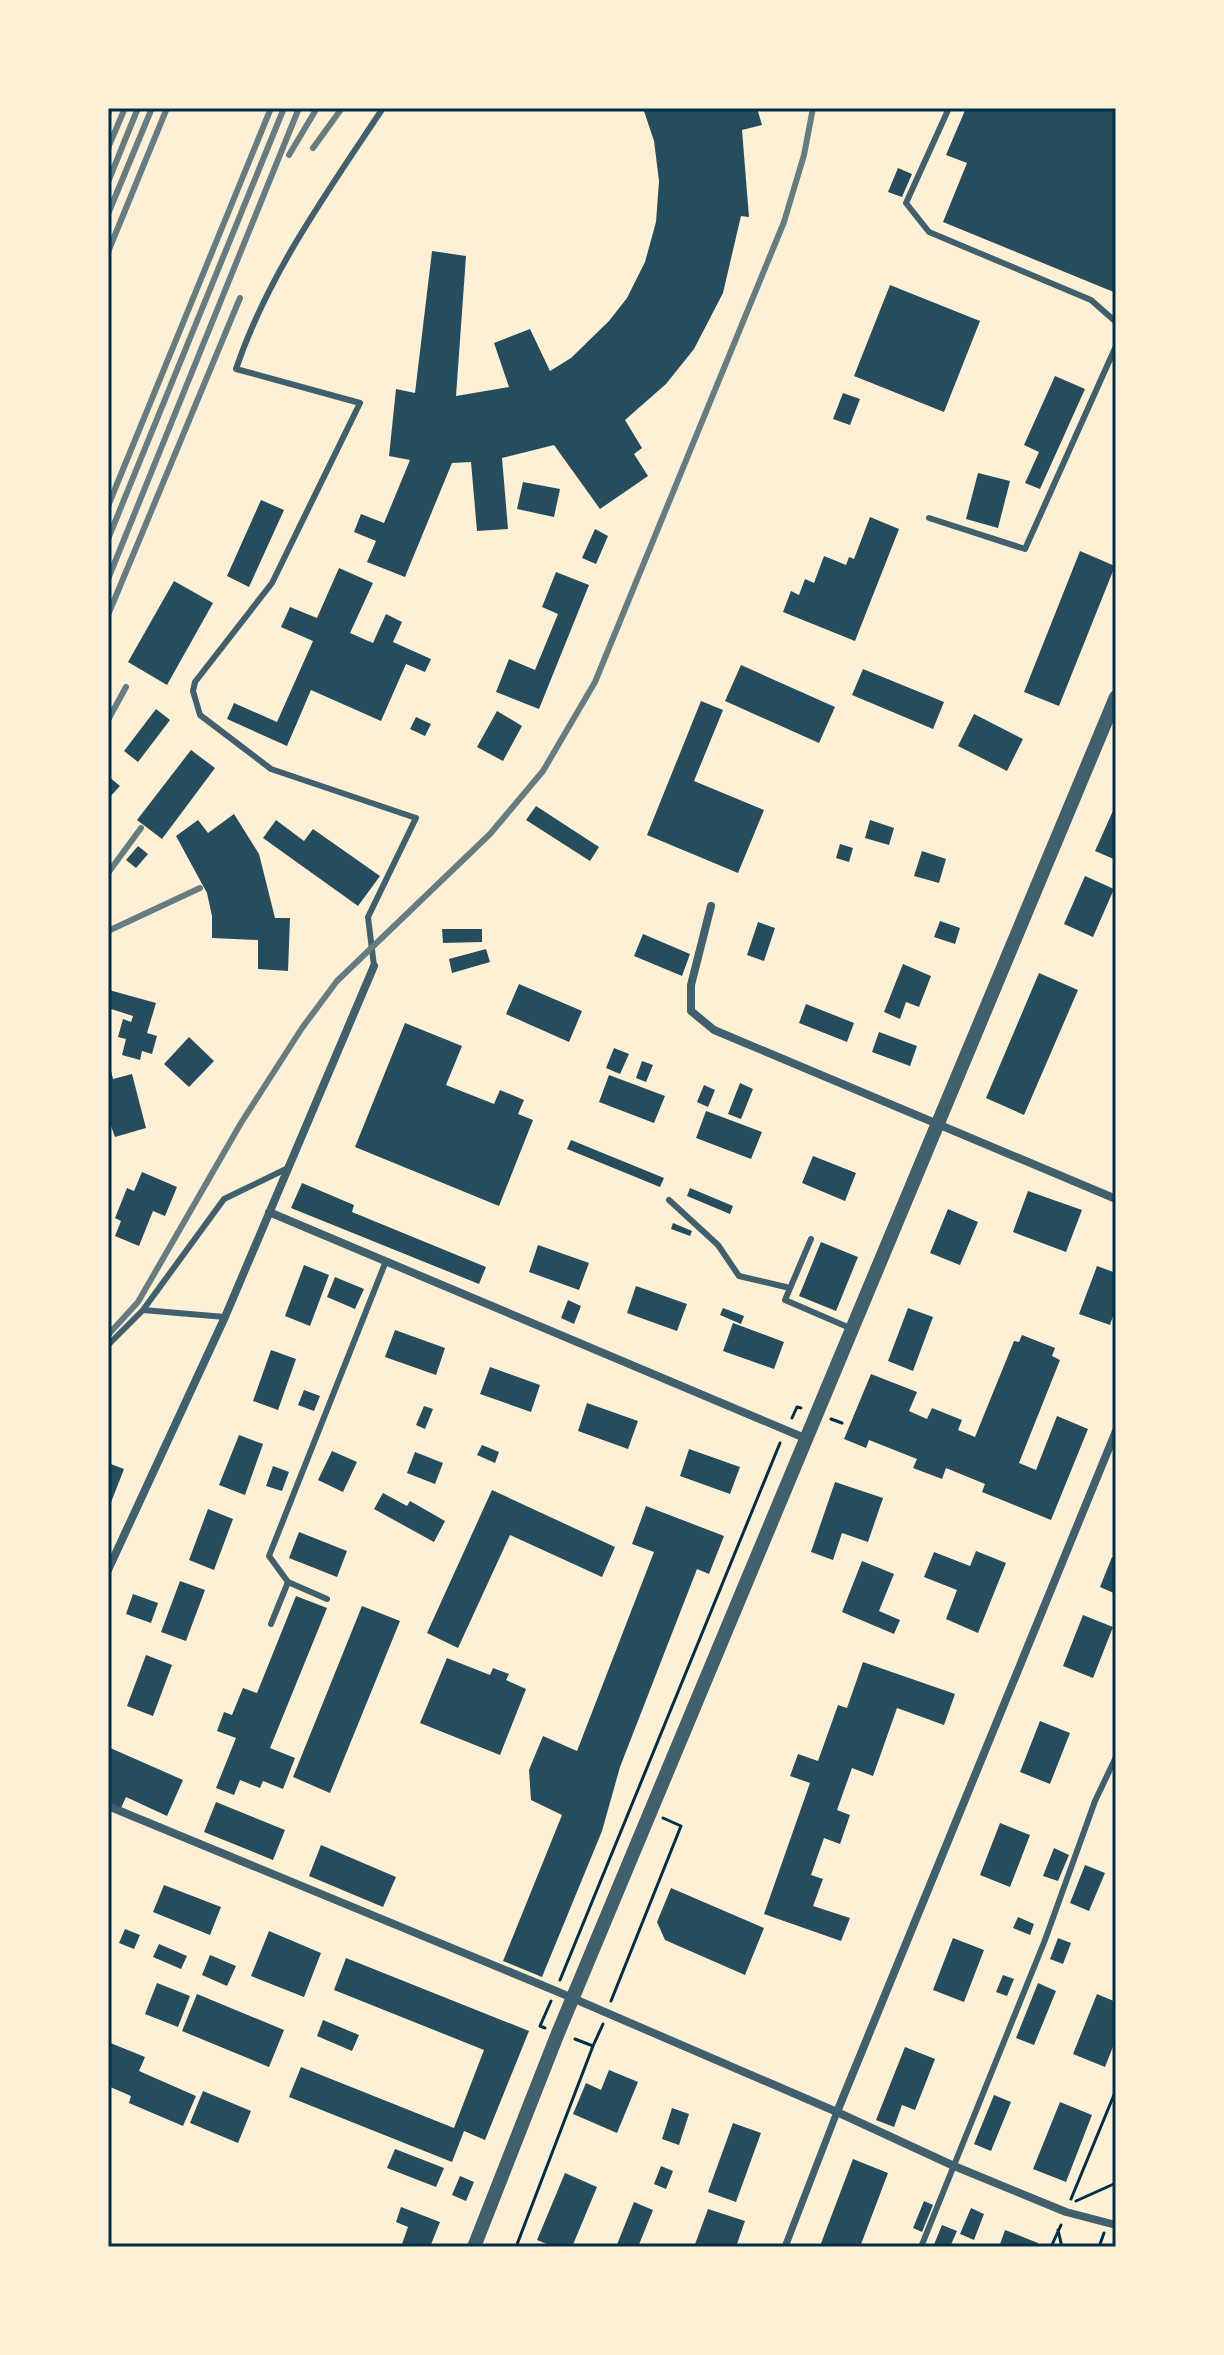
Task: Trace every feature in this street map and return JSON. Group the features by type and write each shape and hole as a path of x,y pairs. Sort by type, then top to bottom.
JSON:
{"street":[{"path":"474,2247 558,2033 1116,697"},
{"path":"711,906 691,985 691,1011 714,1030 1116,1199"},
{"path":"108,1570 225,1317 374,966"},
{"path":"269,1212 808,1439"},
{"path":"785,2247 837,2112 1116,1431"},
{"path":"108,1806 556,1991 954,2166 1066,2212 1116,2225"}],"lane":[{"path":"374,966 368,917 416,818 271,769 200,715 193,691 195,682 272,583 360,403 236,369 247,337 301,231 383,108"},
{"path":"949,108 906,203 929,232 1091,300 1116,322"},
{"path":"929,518 1025,549 1116,346"},
{"path":"108,1345 143,1310 224,1199 288,1168"},
{"path":"669,1200 718,1245 739,1276 790,1288"},
{"path":"811,1239 785,1300 854,1329"},
{"path":"327,1599 288,1582 269,1556 386,1261"},
{"path":"143,1310 225,1317"},
{"path":"271,1624 288,1582"},
{"path":"921,2247 1045,1940 1095,1801 1116,1757"}],"path":[{"path":"593,2046 540,2026 797,1407 842,1423"},
{"path":"516,2247 681,1826"},
{"path":"1116,2090 1069,2204 1116,2183"},
{"path":"1051,2247 1066,2212"},
{"path":"1058,2230 1062,2247"}],"building":[{"path":"643,108 757,108 762,125 742,130 749,217 741,216 723,293 694,349 666,384 625,420 642,448 634,454 648,476 600,509 554,445 502,458 508,529 477,531 471,462 452,463 405,577 367,562 376,541 354,532 361,514 384,523 410,460 389,456 396,389 415,393 432,251 466,256 456,396 509,387 494,343 530,329 550,371 571,358 609,321 627,298 645,262 656,222 659,181 654,141"},
{"path":"966,108 1116,108 1116,293 943,222 967,163 946,155"},
{"path":"898,168 912,174 902,197 888,192"},
{"path":"890,285 980,321 944,412 854,376"},
{"path":"1055,376 1085,389 1040,489 1025,483 1039,452 1024,445"},
{"path":"843,393 860,399 850,425 833,419"},
{"path":"978,473 1010,481 998,528 966,519"},
{"path":"523,482 560,489 554,517 517,509"},
{"path":"261,500 284,510 249,587 227,576"},
{"path":"870,517 899,529 855,641 783,612 791,591 799,595 805,579 814,583 824,556 846,565 849,557 854,559"},
{"path":"595,529 608,536 596,564 582,558"},
{"path":"1080,551 1115,566 1059,706 1024,692"},
{"path":"339,568 373,583 350,633 373,643 386,614 402,622 393,642 431,659 425,672 406,664 381,721 311,690 287,746 227,719 234,703 277,722 313,641 281,627 290,607 317,618"},
{"path":"556,572 589,585 539,709 496,692 509,659 535,670 558,614 542,607"},
{"path":"174,581 213,603 167,685 128,662"},
{"path":"741,665 835,707 819,743 725,701"},
{"path":"863,669 944,702 933,729 852,695"},
{"path":"701,701 723,710 694,781 764,810 738,873 647,835"},
{"path":"156,709 170,720 138,762 124,751"},
{"path":"497,711 522,726 503,761 477,747"},
{"path":"974,714 1023,739 1007,771 958,746"},
{"path":"416,717 431,724 425,736 410,729"},
{"path":"191,750 215,768 162,839 137,820"},
{"path":"108,776 120,786 108,799"},
{"path":"1116,804 1116,860 1095,851"},
{"path":"536,806 599,847 590,861 526,820"},
{"path":"234,814 259,854 275,918 290,918 288,971 258,969 258,940 212,938 212,916 207,893 176,836 198,820 208,833"},
{"path":"276,820 304,841 313,829 380,876 358,906 263,838"},
{"path":"870,820 894,828 889,845 865,838"},
{"path":"840,844 853,848 849,862 836,858"},
{"path":"138,846 148,854 136,868 126,860"},
{"path":"922,851 946,859 939,883 914,876"},
{"path":"1085,876 1114,889 1093,937 1064,924"},
{"path":"940,921 960,928 955,944 934,937"},
{"path":"758,922 775,928 764,961 747,955"},
{"path":"442,929 482,929 482,942 443,943"},
{"path":"643,934 690,954 682,976 634,956"},
{"path":"486,949 490,962 452,973 449,959"},
{"path":"903,964 931,976 919,1007 906,1002 900,1019 884,1012"},
{"path":"1039,973 1078,990 1024,1115 986,1098"},
{"path":"519,984 582,1011 569,1042 506,1014"},
{"path":"109,990 156,1003 147,1033 157,1036 152,1054 142,1051 140,1060 122,1055 126,1039 118,1037 123,1019 131,1022 133,1016 108,1008"},
{"path":"806,1004 854,1023 847,1042 799,1023"},
{"path":"405,1023 462,1046 446,1085 494,1104 500,1090 524,1100 518,1114 533,1120 499,1206 355,1147"},
{"path":"879,1032 917,1046 910,1066 872,1052"},
{"path":"189,1037 214,1061 189,1087 164,1064"},
{"path":"614,1048 629,1054 620,1074 606,1068"},
{"path":"642,1061 653,1065 646,1082 636,1078"},
{"path":"109,1062 113,1079 132,1074 146,1128 115,1137 108,1118"},
{"path":"609,1075 665,1096 654,1123 599,1102"},
{"path":"740,1083 753,1089 741,1119 728,1114"},
{"path":"704,1085 715,1090 708,1107 697,1102"},
{"path":"706,1111 762,1132 751,1159 696,1138"},
{"path":"571,1140 664,1178 660,1187 567,1149"},
{"path":"813,1156 856,1173 845,1201 802,1183"},
{"path":"142,1172 177,1187 165,1216 153,1211 139,1246 115,1236 121,1221 115,1218 127,1188 134,1191"},
{"path":"302,1183 354,1205 352,1212 486,1267 479,1284 291,1208"},
{"path":"690,1188 733,1206 730,1214 687,1196"},
{"path":"1028,1191 1082,1210 1066,1252 1013,1232"},
{"path":"948,1209 978,1222 960,1265 930,1253"},
{"path":"673,1223 692,1231 690,1236 671,1229"},
{"path":"821,1242 858,1257 836,1311 799,1296"},
{"path":"538,1245 589,1263 579,1290 529,1272"},
{"path":"304,1265 329,1275 310,1326 285,1316"},
{"path":"1097,1266 1116,1273 1116,1307 1110,1325 1079,1314"},
{"path":"335,1277 364,1289 355,1309 327,1297"},
{"path":"636,1286 687,1304 677,1331 627,1313"},
{"path":"568,1300 581,1306 574,1324 561,1318"},
{"path":"723,1308 744,1316 741,1324 720,1315"},
{"path":"908,1308 933,1317 913,1371 888,1361"},
{"path":"733,1323 784,1342 774,1369 723,1351"},
{"path":"395,1330 445,1348 436,1375 385,1357"},
{"path":"1022,1335 1055,1348 1052,1356 1060,1360 1019,1463 1036,1470 1057,1416 1088,1429 1051,1520 982,1492 985,1484 946,1468 942,1479 913,1468 917,1459 869,1440 866,1448 844,1439 871,1374 917,1392 909,1411 927,1419 932,1408 962,1420 958,1430 975,1437 1014,1341 1019,1342"},
{"path":"271,1350 296,1359 278,1410 253,1401"},
{"path":"490,1367 540,1385 531,1412 480,1394"},
{"path":"304,1390 320,1396 314,1411 298,1405"},
{"path":"587,1403 638,1421 628,1449 578,1431"},
{"path":"424,1406 433,1409 425,1429 416,1425"},
{"path":"239,1435 263,1444 245,1495 219,1485"},
{"path":"482,1445 499,1452 495,1463 477,1455"},
{"path":"689,1449 740,1467 730,1494 680,1476"},
{"path":"332,1451 357,1462 343,1492 318,1480"},
{"path":"415,1452 443,1463 435,1484 407,1473"},
{"path":"108,1463 124,1469 108,1510"},
{"path":"273,1466 289,1472 282,1491 266,1486"},
{"path":"835,1482 883,1498 868,1542 842,1533 833,1560 811,1552"},
{"path":"492,1490 615,1547 602,1577 510,1535 458,1648 427,1633"},
{"path":"383,1493 407,1506 410,1501 445,1521 434,1542 374,1509"},
{"path":"646,1506 724,1536 709,1574 697,1569 620,1767 602,1831 542,1977 503,1961 562,1815 531,1800 529,1770 543,1736 577,1751 654,1552 632,1544"},
{"path":"208,1509 233,1519 214,1570 189,1560"},
{"path":"299,1532 347,1551 337,1577 289,1558"},
{"path":"976,1551 1006,1563 978,1633 946,1619 957,1590 924,1577 934,1552 970,1566"},
{"path":"1112,1557 1116,1558 1116,1594 1100,1587"},
{"path":"862,1561 894,1574 879,1611 900,1620 894,1634 842,1612"},
{"path":"180,1581 205,1590 186,1641 161,1632"},
{"path":"133,1594 158,1603 151,1623 126,1614"},
{"path":"296,1596 327,1608 270,1748 295,1758 283,1789 263,1781 260,1788 240,1780 234,1795 216,1788 236,1738 217,1731 224,1712 232,1715 243,1688 257,1693"},
{"path":"362,1606 400,1621 330,1793 293,1777"},
{"path":"1083,1615 1113,1627 1093,1678 1063,1666"},
{"path":"146,1655 172,1665 153,1716 127,1706"},
{"path":"447,1658 490,1675 493,1668 509,1674 506,1680 526,1689 500,1755 420,1723"},
{"path":"863,1662 955,1694 944,1725 897,1708 873,1776 852,1768 837,1810 850,1815 840,1844 824,1838 811,1875 823,1879 813,1906 850,1918 841,1941 764,1914 810,1783 790,1776 798,1754 818,1761 838,1705 847,1708"},
{"path":"1040,1721 1070,1733 1050,1784 1020,1772"},
{"path":"108,1747 183,1780 167,1816 126,1797 121,1808 108,1803"},
{"path":"216,1802 285,1830 273,1860 204,1832"},
{"path":"1000,1823 1030,1835 1010,1887 980,1875"},
{"path":"321,1845 396,1877 383,1907 309,1876"},
{"path":"1054,1848 1069,1855 1058,1881 1043,1876"},
{"path":"1085,1865 1105,1873 1089,1911 1070,1903"},
{"path":"164,1885 221,1907 210,1935 153,1912"},
{"path":"671,1888 764,1928 745,1975 665,1940 657,1922"},
{"path":"1018,1917 1034,1924 1030,1935 1013,1928"},
{"path":"125,1929 140,1935 134,1949 119,1943"},
{"path":"269,1931 321,1953 304,1997 251,1976"},
{"path":"953,1938 984,1950 964,2002 933,1990"},
{"path":"1058,1938 1071,1943 1063,1964 1050,1959"},
{"path":"159,1944 187,1956 181,1969 153,1957"},
{"path":"210,1955 236,1966 227,1986 202,1975"},
{"path":"346,1958 529,2031 485,2140 464,2131 452,2162 289,2097 301,2067 454,2128 484,2050 334,1990"},
{"path":"1003,1975 1014,1979 1007,1996 996,1992"},
{"path":"157,1983 190,1996 178,2027 145,2014"},
{"path":"1038,1983 1056,1991 1034,2045 1016,2038"},
{"path":"197,1994 284,2030 269,2067 182,2031"},
{"path":"1097,1994 1116,2002 1116,2039 1105,2067 1073,2054"},
{"path":"323,2020 359,2035 352,2051 317,2036"},
{"path":"108,2042 145,2057 139,2071 196,2096 183,2126 129,2103 131,2096 108,2086"},
{"path":"905,2047 935,2059 915,2110 902,2105 894,2127 876,2120"},
{"path":"609,2070 638,2082 617,2133 573,2114 586,2083 601,2090"},
{"path":"203,2091 251,2111 238,2143 190,2123"},
{"path":"994,2095 1011,2102 991,2151 974,2144"},
{"path":"1060,2102 1092,2115 1066,2182 1033,2169"},
{"path":"672,2108 689,2114 679,2145 662,2139"},
{"path":"733,2123 761,2133 736,2202 708,2192"},
{"path":"395,2149 444,2168 436,2187 387,2168"},
{"path":"853,2159 888,2173 860,2247 820,2246"},
{"path":"661,2166 673,2171 666,2189 654,2184"},
{"path":"565,2173 597,2187 572,2247 554,2247 537,2240"},
{"path":"460,2176 474,2182 466,2201 452,2195"},
{"path":"924,2201 933,2205 922,2232 913,2228"},
{"path":"634,2202 653,2210 638,2247 616,2247"},
{"path":"401,2207 440,2222 430,2247 401,2247 408,2227 396,2222"},
{"path":"971,2208 984,2214 974,2240 960,2234"},
{"path":"708,2209 745,2221 736,2247 694,2247"},
{"path":"942,2225 957,2231 950,2247 933,2247"},
{"path":"1005,2230 1038,2243 1036,2247 999,2247"}],"railway":[{"path":"108,114 110,108"},
{"path":"108,148 125,108"},
{"path":"108,182 138,108"},
{"path":"108,214 152,108"},
{"path":"108,252 167,108"},
{"path":"108,506 271,108"},
{"path":"108,539 284,108"},
{"path":"108,579 299,108"},
{"path":"289,155 317,108"},
{"path":"313,148 342,108"},
{"path":"108,1335 138,1302 241,1123 302,1028 337,981 490,834 543,771 595,682 784,222 804,155 813,108"},
{"path":"108,615 240,298"},
{"path":"108,720 126,687"},
{"path":"108,873 141,828"},
{"path":"108,931 200,888"}]}
